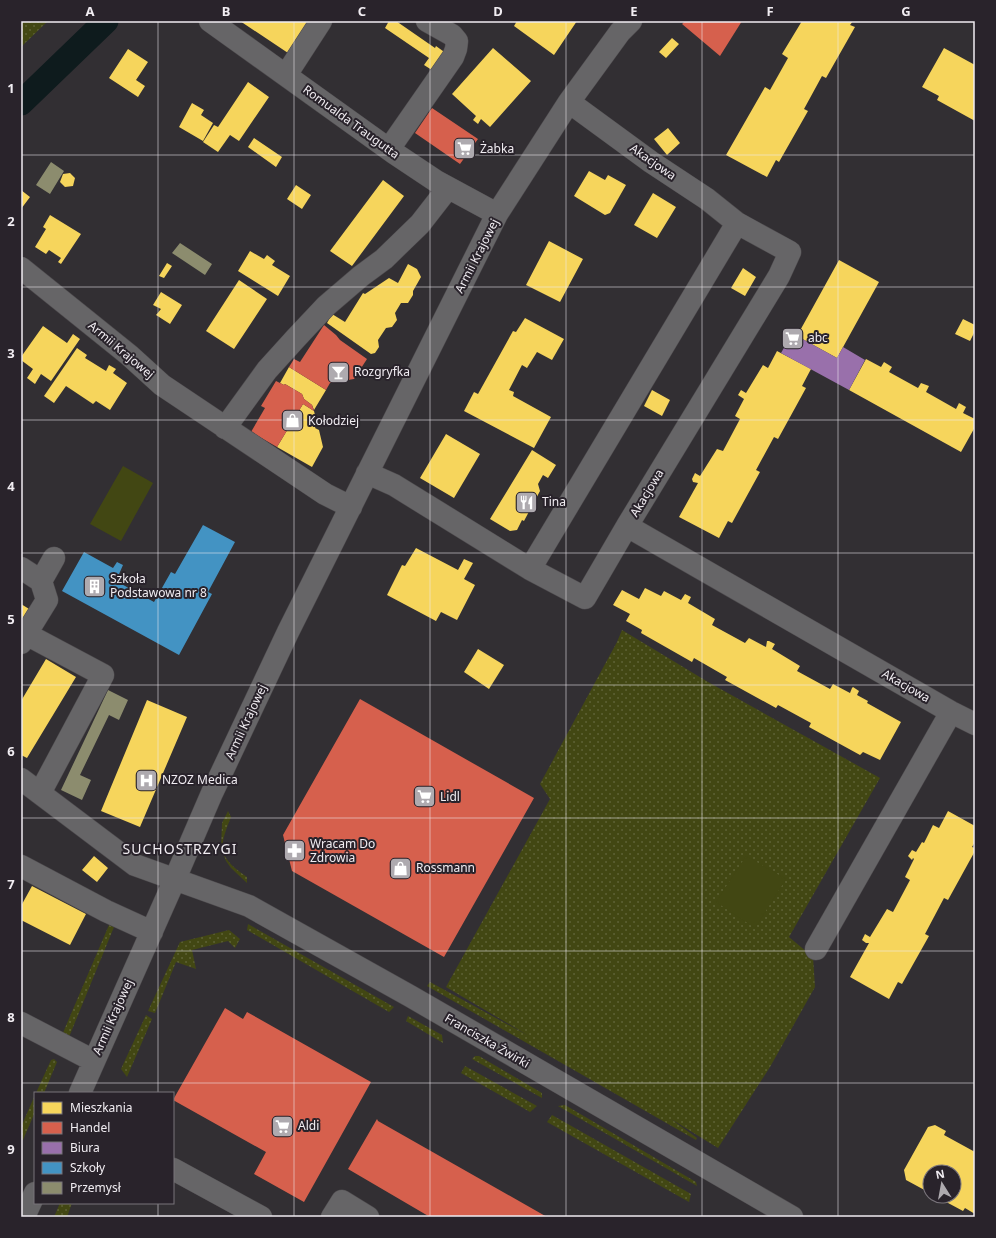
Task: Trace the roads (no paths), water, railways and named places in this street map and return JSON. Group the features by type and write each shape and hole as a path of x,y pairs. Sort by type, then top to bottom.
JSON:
{"street":[{"name":"Romualda Traugutta","path":"210,21 436,181 498,214"},
{"path":"286,75 321,21"},
{"path":"389,149 453,57 456,49 457,41 452,35 427,21"},
{"name":"Armii Krajowej","path":"80,1092 212,793 288,632 498,214 569,102 620,32 631,21"},
{"name":"Akacjowa","path":"569,102 651,162 707,199 737,223 790,252 780,276 627,526 951,712 975,724"},
{"path":"225,428 267,370 296,338 326,306 360,276 384,258 420,224 448,188"},
{"path":"530,569 737,223"},
{"name":"Armii Krajowej","path":"21,268 129,355 162,385 326,494 351,507"},
{"path":"367,473 394,485 530,569 585,598 627,526"},
{"path":"41,581 54,558"},
{"path":"21,568 41,581 47,600 24,638 103,675 40,793"},
{"path":"816,949 951,712"},
{"name":"Franciszka Żwirki","path":"21,779 135,865 249,906 416,1000 792,1217"},
{"path":"21,866 106,911 152,932"},
{"path":"21,1022 94,1061"},
{"path":"174,1170 261,1217"},
{"path":"24,1217 34,1195"},
{"path":"332,1217 342,1201 368,1217"}],"waterway":[{"path":"21,103 106,21"}],"place":[{"name":"Żabka","path":"465,149"},
{"name":"abc","path":"792,338"},
{"name":"Rozgryfka","path":"338,372"},
{"name":"Kołodziej","path":"292,421"},
{"name":"Tina","path":"526,502"},
{"name":"Szkoła Podstawowa nr 8","path":"95,586"},
{"name":"NZOZ Medica","path":"147,780"},
{"name":"Lidl","path":"425,797"},
{"name":"Wracam Do Zdrowia","path":"294,851"},
{"name":"Rossmann","path":"401,868"},
{"name":"Aldi","path":"283,1126"}],"district":[{"name":"SUCHOSTRZYGI","path":"180,849"}]}
